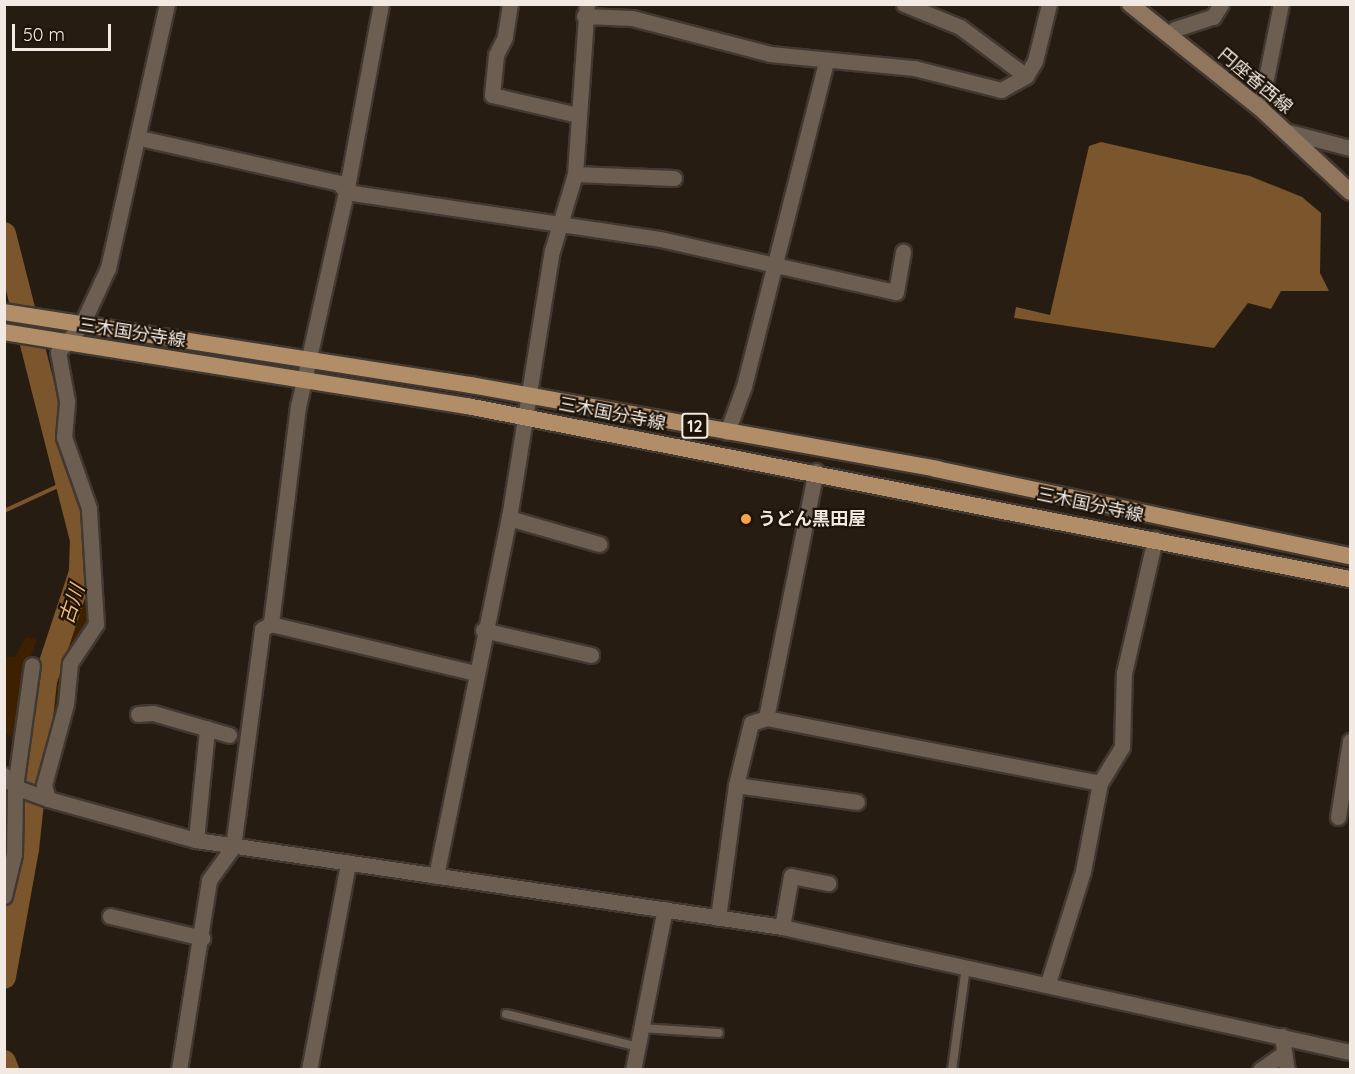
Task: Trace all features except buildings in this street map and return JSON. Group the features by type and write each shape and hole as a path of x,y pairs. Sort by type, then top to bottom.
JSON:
{"main road":[{"name":"円座香西線","path":"1130,4 1260,108 1350,192"},
{"name":"三木国分寺線","path":"4,312 531,397 936,469 1350,556"},
{"name":"三木国分寺線","path":"4,332 527,418 816,471 1350,579"}],"street":[{"path":"44,797 44,785 66,704 70,663 96,624 89,508 64,437 67,400 57,361 63,341 82,324 108,268 140,138 167,4"},
{"path":"271,624 304,380 346,192 381,4"},
{"path":"510,4 505,37 496,55 492,95 578,115"},
{"path":"904,4 960,27 1026,76"},
{"path":"436,876 483,630 509,518 560,223 575,174 586,10 632,18 703,40 826,61 914,68 1001,90 1026,76 1049,4"},
{"path":"1169,35 1213,17 1221,4"},
{"path":"1260,108 1281,4"},
{"path":"727,432 744,386 771,266 826,61"},
{"path":"1284,131 1350,148"},
{"path":"140,138 339,183 346,192 560,223 896,292 903,252"},
{"path":"575,174 674,178"},
{"path":"766,718 816,471"},
{"path":"509,518 599,544"},
{"path":"1048,983 1083,871 1101,783 1122,747 1124,673 1155,539"},
{"path":"179,1070 202,938 209,880 233,847 262,629 271,624 475,673"},
{"path":"483,630 591,655"},
{"path":"4,896 14,854 14,784 32,665"},
{"path":"138,714 229,735"},
{"path":"718,918 736,785 752,723 766,718 1101,783"},
{"path":"196,840 207,729"},
{"path":"1338,817 1350,741"},
{"path":"14,784 44,797 196,840 782,927 1048,983 1350,1052"},
{"path":"736,785 857,802"},
{"path":"309,1070 348,863"},
{"path":"782,927 791,876 828,883"},
{"path":"633,1070 665,909"},
{"path":"110,916 202,938"},
{"path":"1282,1036 1287,1070"},
{"path":"1260,1070 1284,1053"}],"lane":[{"path":"952,1070 966,966"},
{"path":"506,1014 638,1047"},
{"path":"641,1028 719,1033"}],"shaded area":[{"path":"1101,142 1250,176 1302,197 1321,213 1320,273 1329,291 1281,291 1271,309 1248,303 1214,348 1014,318 1016,307 1050,315 1089,146"},
{"path":"83,591 92,594 92,622 73,649 54,741 49,740 51,670"},
{"path":"26,637 37,640 29,661 18,742 5,733 5,657 15,657"}],"waterway":[{"name":"古川","path":"4,234 82,539 81,572 45,681 27,849 4,977"},
{"path":"4,511 69,481"},
{"name":"古川","path":"4,1062 7,1070"}],"place":[{"name":"うどん黒田屋","path":"746,519"}]}
